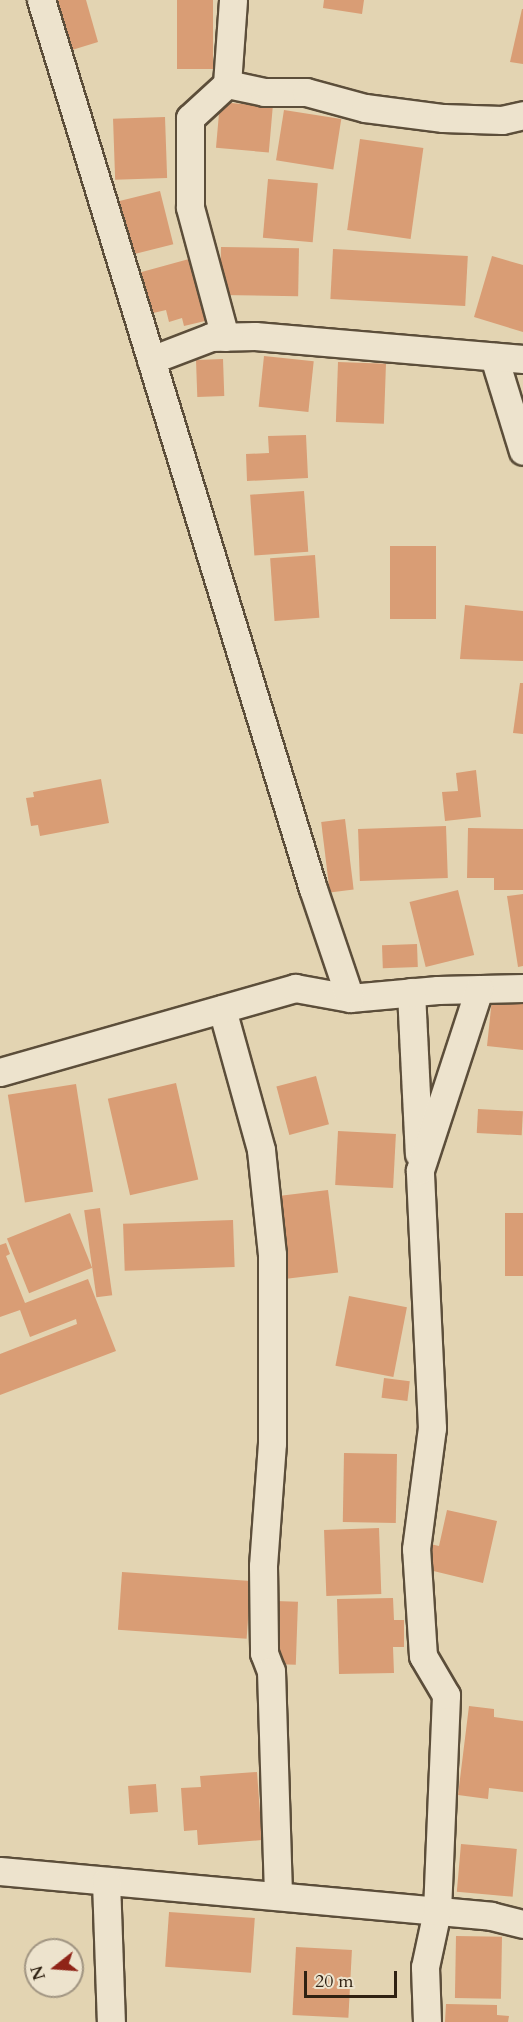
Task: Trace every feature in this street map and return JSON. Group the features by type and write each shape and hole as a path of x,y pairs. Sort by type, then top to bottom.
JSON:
{"street":[{"path":"41,0 350,998"},
{"path":"225,337 190,207 190,118 227,84 233,0"},
{"path":"227,84 264,92 306,92 365,108 444,118 502,120 523,115"},
{"path":"151,360 211,337 326,339 523,359"},
{"path":"494,357 523,451"},
{"path":"0,1072 295,988 350,998 411,992 523,988"},
{"path":"420,1170 479,989"},
{"path":"411,992 432,1428 416,1549 423,1656 446,1695 437,1911 425,1967 427,2022"},
{"path":"222,1009 261,1149 273,1254 272,1443 263,1566 264,1653 271,1671 278,1896"},
{"path":"0,1871 491,1916 523,1923"},
{"path":"106,1881 111,2022"}],"building":[{"path":"57,0 86,0 98,42 72,50"},
{"path":"177,0 213,0 213,69 177,69"},
{"path":"324,0 364,0 362,14 323,8"},
{"path":"523,9 523,64 510,62"},
{"path":"220,102 273,107 269,152 216,148"},
{"path":"284,110 341,119 333,169 276,160"},
{"path":"165,117 167,178 115,180 113,119"},
{"path":"360,139 423,148 411,239 347,230"},
{"path":"268,179 318,183 313,242 263,238"},
{"path":"160,191 173,244 126,256 112,203"},
{"path":"221,247 299,248 298,296 220,295"},
{"path":"333,249 468,256 465,306 330,299"},
{"path":"492,256 523,265 523,332 474,317"},
{"path":"189,259 205,321 184,326 182,318 169,322 166,310 149,314 138,273"},
{"path":"264,356 314,361 308,412 259,407"},
{"path":"223,359 224,396 197,397 196,360"},
{"path":"338,362 386,364 384,424 336,422"},
{"path":"306,435 308,478 247,481 246,454 269,453 268,436"},
{"path":"304,491 308,552 254,556 250,495"},
{"path":"390,546 436,546 436,619 390,619"},
{"path":"315,555 319,618 275,621 270,558"},
{"path":"465,605 523,611 523,661 460,659"},
{"path":"520,683 523,683 523,734 513,733"},
{"path":"476,770 481,817 445,821 442,792 458,791 456,773"},
{"path":"101,779 109,823 40,836 38,825 31,826 26,798 34,797 33,792"},
{"path":"345,819 354,889 330,892 321,822"},
{"path":"446,826 448,878 360,881 358,829"},
{"path":"468,828 523,829 523,890 494,890 494,878 467,878"},
{"path":"458,890 474,955 426,967 409,902"},
{"path":"523,894 523,966 518,967 507,896"},
{"path":"417,944 418,967 383,968 382,945"},
{"path":"492,999 523,1003 523,1050 487,1046"},
{"path":"316,1076 329,1124 289,1135 276,1087"},
{"path":"176,1083 198,1179 130,1195 108,1099"},
{"path":"76,1084 93,1192 25,1202 8,1095"},
{"path":"478,1109 523,1111 522,1135 477,1133"},
{"path":"338,1131 396,1134 393,1188 335,1185"},
{"path":"328,1190 338,1272 285,1279 274,1197"},
{"path":"100,1208 112,1295 96,1297 84,1210"},
{"path":"70,1213 92,1268 29,1293 7,1238"},
{"path":"505,1213 523,1213 523,1276 505,1276"},
{"path":"233,1220 235,1267 125,1271 123,1224"},
{"path":"6,1243 10,1254 6,1256 25,1303 88,1279 116,1351 0,1395 0,1354 77,1324 76,1319 30,1337 20,1310 0,1317 0,1245"},
{"path":"349,1296 407,1307 393,1377 335,1366"},
{"path":"384,1378 410,1381 407,1401 382,1398"},
{"path":"344,1453 397,1454 396,1523 343,1522"},
{"path":"447,1510 497,1521 483,1583 421,1568 426,1543 439,1546"},
{"path":"379,1528 381,1594 326,1596 324,1530"},
{"path":"122,1572 251,1581 247,1639 118,1630"},
{"path":"393,1598 394,1620 404,1620 404,1647 393,1647 394,1673 339,1674 337,1599"},
{"path":"275,1601 298,1602 296,1665 273,1664"},
{"path":"469,1706 494,1709 494,1717 523,1721 523,1792 489,1788 488,1799 458,1795"},
{"path":"257,1772 262,1840 198,1845 197,1830 184,1831 181,1788 201,1787 200,1776"},
{"path":"156,1784 158,1812 130,1814 128,1786"},
{"path":"461,1844 517,1849 513,1897 457,1892"},
{"path":"169,1912 255,1918 251,1973 165,1967"},
{"path":"456,1936 502,1937 501,1999 455,1998"},
{"path":"296,1947 352,1950 348,2018 292,2015"},
{"path":"446,2004 497,2005 497,2015 509,2016 508,2022 445,2022"}]}
